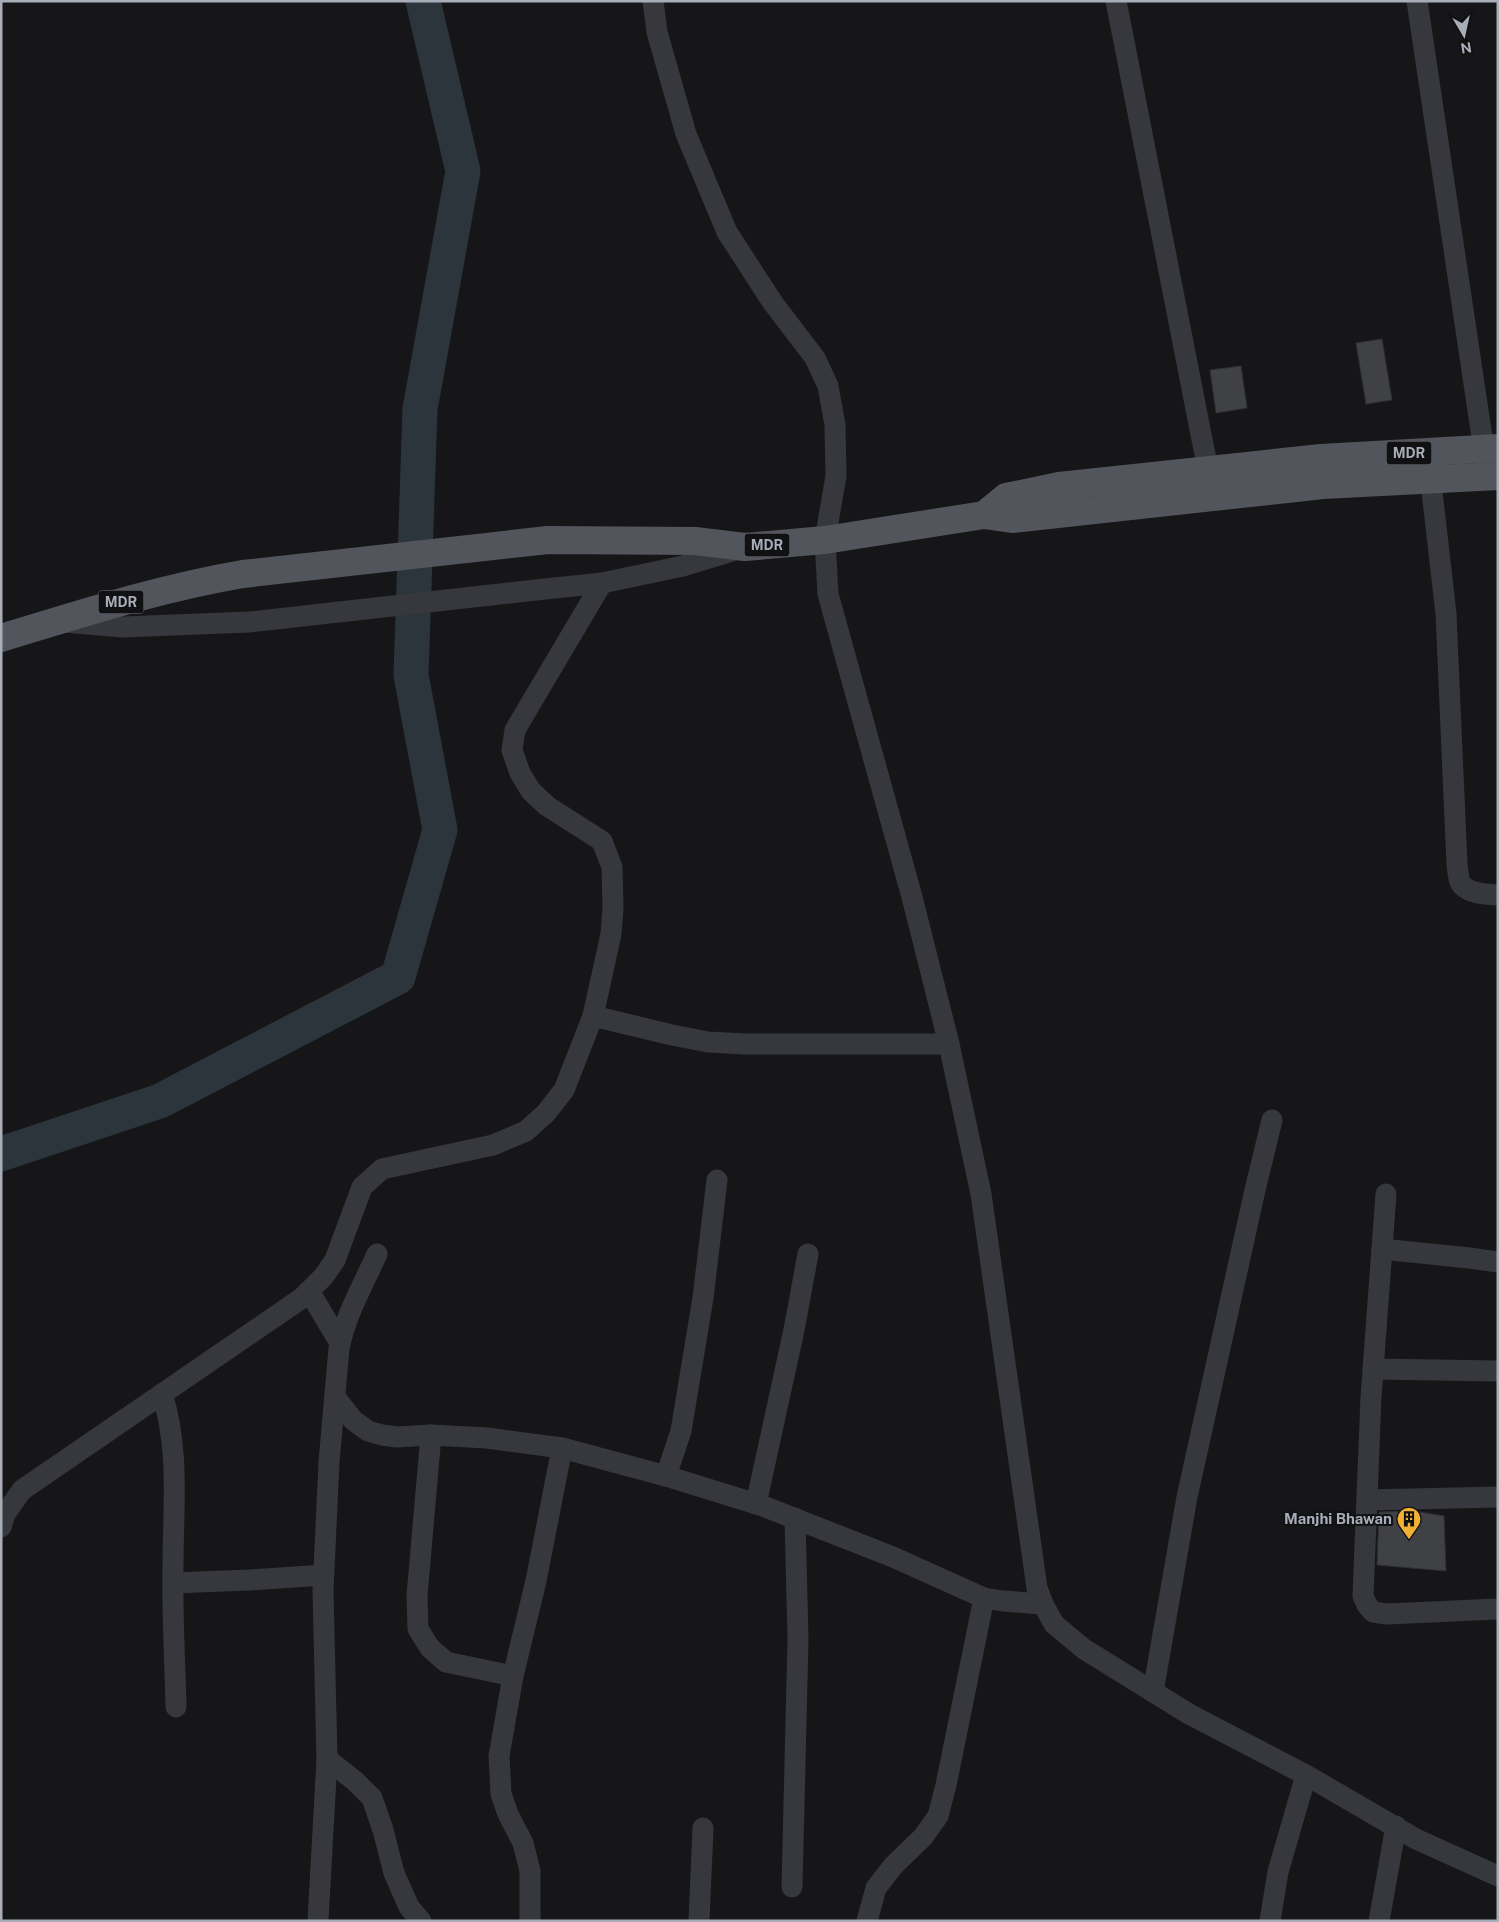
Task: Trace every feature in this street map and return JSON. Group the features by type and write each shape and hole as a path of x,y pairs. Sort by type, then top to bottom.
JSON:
{"main road":[{"name":"MDR","path":"984,515 1006,497 1059,486 1320,458 1491,449"},
{"name":"MDR","path":"1,638 152,593 197,582 242,574 548,540 695,541 745,547 825,540 984,515 1012,519 1323,485 1493,476"}],"street":[{"path":"653,1 657,32 686,134 727,232 773,303 815,358 828,386 834,425 836,476 825,540 828,594 912,897 949,1044 981,1194 1037,1588 1043,1604 1054,1624 1084,1649 1189,1714 1306,1775 1416,1839 1498,1876"},
{"path":"1116,1 1208,470"},
{"path":"1417,1 1491,449 1493,476"},
{"path":"1428,452 1446,614 1456,865 1460,881 1465,888 1480,894 1498,895"},
{"path":"56,622 123,627 249,622 602,583 683,566 745,547"},
{"path":"1,1527 5,1514 22,1490 302,1298 324,1276 335,1260 362,1187 382,1168 493,1146 526,1131 546,1113 564,1090 593,1016 612,934 612,867 602,841 548,806 531,791 520,773 512,750 515,730 602,583"},
{"path":"593,1016 708,1042 745,1044 949,1044"},
{"path":"1153,1692 1187,1497 1272,1120"},
{"path":"666,1476 681,1430 686,1402 703,1298 717,1180"},
{"path":"1386,1194 1373,1369 1363,1596 1373,1612 1387,1614 1498,1609"},
{"path":"1382,1249 1498,1262"},
{"path":"318,1921 326,1759 324,1575 329,1462 340,1342 348,1315 378,1254"},
{"path":"756,1504 794,1330 808,1254"},
{"path":"309,1291 340,1342"},
{"path":"1373,1369 1498,1371"},
{"path":"162,1394 170,1417 174,1463 173,1583 176,1708"},
{"path":"335,1397 353,1420 368,1431 397,1437 431,1435 487,1438 562,1448 666,1476 756,1504 893,1557 984,1598 1043,1604"},
{"path":"431,1435 417,1596 418,1629 430,1648 446,1662 513,1676"},
{"path":"530,1921 530,1871 523,1843 508,1814 501,1794 499,1756 513,1676 536,1582 562,1448"},
{"path":"1367,1500 1498,1498"},
{"path":"792,1887 798,1639 795,1518"},
{"path":"173,1583 324,1575"},
{"path":"867,1921 876,1888 894,1864 923,1836 938,1816 948,1776 984,1598"},
{"path":"326,1759 356,1781 372,1798 383,1830 394,1874 409,1907 421,1921"},
{"path":"1270,1921 1278,1872 1306,1775"},
{"path":"1379,1921 1396,1826"},
{"path":"699,1921 703,1828"}],"building":[{"path":"1382,339 1392,400 1366,404 1356,343"},
{"path":"1241,366 1247,408 1216,413 1210,370"},
{"name":"Manjhi Bhawan","path":"1414,1511 1444,1516 1446,1571 1377,1565 1379,1512"}],"waterway":[{"path":"1,1154 160,1101 398,977 440,830 411,675 420,409 463,171 423,1"}],"place":[{"name":"Manjhi Bhawan","path":"1409,1540"}]}
